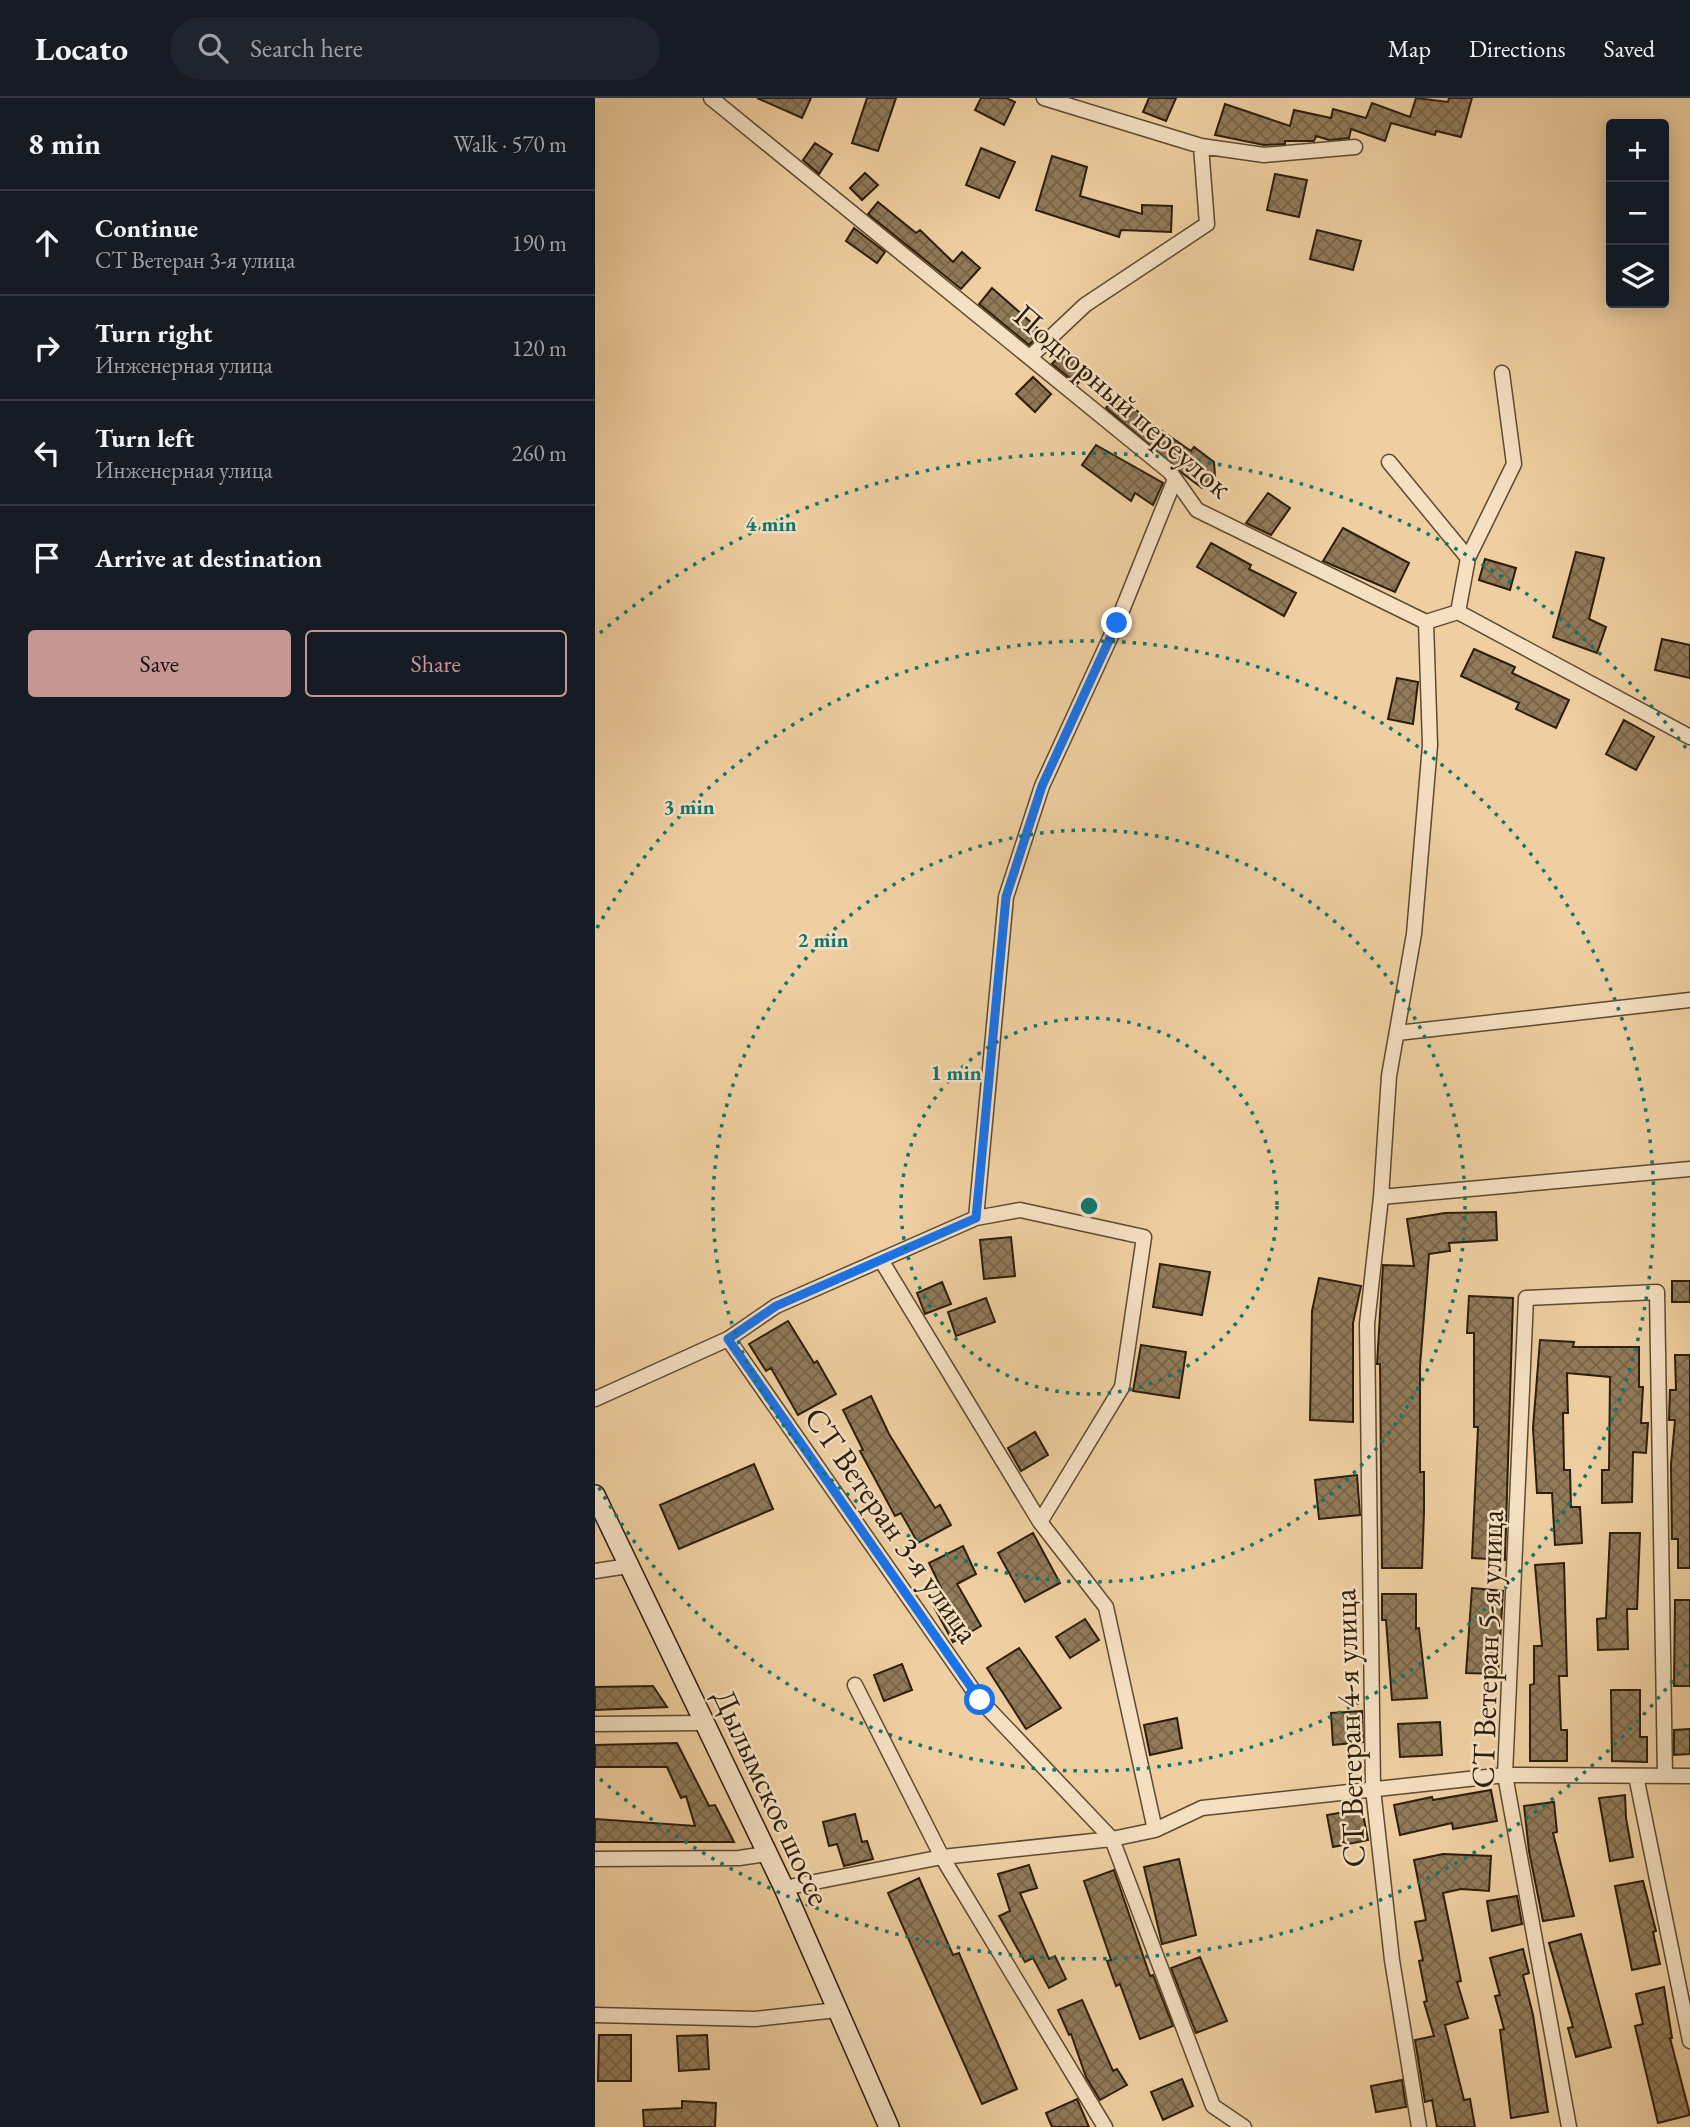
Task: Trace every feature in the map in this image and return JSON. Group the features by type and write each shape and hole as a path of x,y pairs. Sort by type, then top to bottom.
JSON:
{"main road":[{"name":"Дылымское шоссе","path":"595,1495 784,1888 890,2127"}],"street":[{"name":"Подгорный переулок","path":"711,98 1031,356 1175,479 1197,510 1426,622"},
{"path":"1044,98 1201,146 1263,155 1355,147"},
{"path":"1031,356 1084,305 1207,225 1201,146"},
{"path":"1458,612 1468,558 1514,464 1502,373"},
{"path":"1389,462 1468,558"},
{"path":"976,1218 1006,897 1042,786 1117,623 1175,479"},
{"path":"1426,622 1458,612 1690,737"},
{"name":"СТ Ветеран 4-я улица","path":"1419,2127 1392,1960 1373,1789 1367,1324 1381,1198 1389,1076 1414,934 1430,746 1426,622"},
{"path":"1397,1033 1690,1000"},
{"path":"1381,1198 1690,1170"},
{"path":"595,1399 728,1339 776,1306 976,1218 1020,1210 1144,1237 1122,1388 1040,1522"},
{"path":"881,1260 1040,1522 1106,1608 1155,1830"},
{"name":"СТ Ветеран 5-я улица","path":"1569,2127 1505,1775 1526,1298 1657,1292 1665,1775"},
{"name":"СТ Ветеран 3-я улица","path":"728,1339 980,1700 1112,1839 1213,2106 1244,2127"},
{"path":"595,1572 628,1566"},
{"path":"855,1685 942,1857 1105,2127"},
{"path":"595,1724 704,1723"},
{"path":"784,1888 942,1857 1112,1839 1155,1830 1202,1808 1505,1775 1690,1776"},
{"path":"1636,1776 1690,2040"},
{"path":"595,1859 739,1857 767,1854"},
{"path":"595,2015 755,2019 838,2010"}],"building":[{"path":"757,98 811,98 802,118"},
{"path":"867,98 896,98 878,151 852,143"},
{"path":"981,98 1006,98 1015,102 1004,125 975,110"},
{"path":"1149,98 1176,98 1166,121 1143,112"},
{"path":"1416,98 1448,102 1449,98 1472,98 1461,137 1436,131 1435,135 1391,123 1385,141 1351,129 1349,138 1329,140 1316,136 1314,141 1285,141 1285,144 1264,145 1215,135 1225,104 1290,126 1294,110 1331,118 1333,109 1366,118 1372,103 1410,117"},
{"path":"815,143 832,154 819,174 803,160"},
{"path":"981,148 1015,162 999,198 966,185"},
{"path":"1052,156 1087,167 1080,196 1142,214 1142,205 1172,206 1171,232 1121,230 1119,237 1036,210"},
{"path":"865,173 878,185 862,200 850,188"},
{"path":"1275,174 1307,180 1299,217 1267,210"},
{"path":"878,202 916,233 920,230 953,262 962,252 980,268 961,289 868,214"},
{"path":"854,228 885,252 877,263 846,241"},
{"path":"1317,230 1361,241 1353,270 1310,259"},
{"path":"992,288 1042,332 1029,345 979,304"},
{"path":"1064,351 1088,371 1077,384 1052,364"},
{"path":"1033,377 1051,394 1035,412 1016,394"},
{"path":"1118,394 1152,424 1191,451 1194,447 1214,462 1215,476 1202,488 1182,473 1106,408"},
{"path":"1096,445 1163,483 1153,505 1135,493 1131,501 1082,465"},
{"path":"1268,493 1290,508 1271,535 1246,523"},
{"path":"1343,528 1409,563 1395,592 1323,561"},
{"path":"1211,543 1251,565 1249,569 1296,593 1284,616 1197,567"},
{"path":"1576,552 1604,558 1589,619 1606,627 1597,653 1553,637"},
{"path":"1485,559 1516,568 1510,590 1479,580"},
{"path":"1662,639 1690,645 1690,678 1655,670"},
{"path":"1474,649 1515,667 1512,673 1569,700 1556,728 1516,709 1519,703 1461,676"},
{"path":"1397,678 1418,682 1413,724 1388,719"},
{"path":"1624,720 1654,737 1636,770 1606,754"},
{"path":"1496,1212 1497,1240 1449,1243 1450,1251 1429,1254 1420,1366 1420,1472 1424,1472 1422,1568 1382,1568 1380,1364 1377,1364 1383,1265 1414,1266 1407,1219 1445,1213"},
{"path":"1011,1237 1015,1276 984,1279 980,1240"},
{"path":"1160,1264 1210,1272 1202,1315 1153,1307"},
{"path":"1319,1278 1361,1286 1353,1323 1353,1422 1310,1420 1312,1311"},
{"path":"1672,1281 1690,1281 1690,1302 1672,1302"},
{"path":"942,1282 951,1304 925,1314 917,1293"},
{"path":"1469,1296 1513,1298 1505,1560 1472,1558 1478,1427 1474,1427 1474,1333 1467,1333"},
{"path":"986,1298 995,1322 956,1336 948,1312"},
{"path":"788,1321 814,1363 817,1361 836,1394 798,1415 771,1368 766,1371 749,1344"},
{"path":"1540,1340 1574,1342 1573,1347 1639,1347 1639,1387 1643,1387 1641,1423 1648,1423 1646,1453 1633,1452 1632,1502 1602,1503 1602,1470 1609,1470 1610,1377 1567,1373 1568,1413 1563,1413 1564,1470 1570,1470 1571,1507 1580,1507 1582,1543 1555,1545 1552,1493 1537,1493 1533,1428"},
{"path":"1141,1345 1186,1352 1179,1398 1133,1391"},
{"path":"1675,1355 1690,1355 1690,1568 1678,1568 1678,1539 1672,1539 1671,1465 1675,1420 1669,1420 1670,1390 1676,1390"},
{"path":"871,1396 889,1434 935,1508 940,1505 951,1525 918,1543 901,1513 895,1516 860,1451 863,1450 843,1410"},
{"path":"1035,1432 1048,1455 1021,1471 1008,1448"},
{"path":"754,1464 773,1509 679,1549 660,1505"},
{"path":"1357,1475 1360,1515 1319,1519 1315,1480"},
{"path":"1033,1533 1060,1583 1025,1602 998,1553"},
{"path":"1610,1533 1640,1533 1637,1609 1627,1609 1628,1649 1598,1650 1597,1619 1606,1618"},
{"path":"963,1546 976,1574 957,1584 981,1626 953,1642 934,1607 947,1600 929,1563"},
{"path":"1564,1563 1567,1676 1559,1676 1561,1730 1567,1730 1567,1761 1530,1761 1530,1685 1534,1684 1534,1646 1542,1646 1535,1565"},
{"path":"1472,1588 1503,1591 1498,1674 1466,1673"},
{"path":"1382,1594 1416,1594 1416,1629 1419,1628 1427,1698 1392,1700 1386,1620 1382,1620"},
{"path":"1675,1600 1690,1600 1690,1686 1674,1686"},
{"path":"1085,1619 1099,1640 1070,1658 1056,1637"},
{"path":"1019,1648 1061,1708 1026,1729 987,1668"},
{"path":"902,1664 912,1690 884,1701 874,1675"},
{"path":"653,1686 667,1707 595,1710 595,1687"},
{"path":"1611,1690 1640,1690 1640,1737 1647,1737 1647,1762 1612,1761"},
{"path":"1362,1711 1363,1742 1333,1745 1331,1713"},
{"path":"1177,1718 1182,1748 1150,1755 1144,1725"},
{"path":"1440,1722 1442,1755 1400,1757 1398,1724"},
{"path":"1690,1729 1690,1754 1674,1755 1674,1730"},
{"path":"677,1743 709,1806 715,1805 734,1842 595,1842 595,1819 695,1826 686,1796 681,1798 667,1767 595,1767 595,1745"},
{"path":"1491,1790 1497,1821 1453,1829 1452,1823 1400,1835 1394,1805"},
{"path":"1625,1795 1633,1857 1610,1861 1599,1798"},
{"path":"1554,1802 1557,1832 1553,1833 1574,1916 1543,1921 1529,1851 1524,1806"},
{"path":"1362,1809 1368,1840 1333,1847 1327,1815"},
{"path":"855,1814 862,1842 867,1841 873,1859 844,1866 837,1844 829,1846 823,1822"},
{"path":"1443,1854 1491,1856 1489,1891 1461,1889 1443,1893 1461,1981 1457,1982 1468,2018 1445,2025 1464,2100 1470,2099 1475,2127 1437,2127 1432,2100 1425,2102 1415,2040 1434,2036 1424,2002 1427,2001 1419,1961 1423,1960 1415,1922 1426,1920 1414,1860"},
{"path":"1179,1859 1196,1935 1162,1944 1144,1867"},
{"path":"1029,1865 1037,1888 1020,1893 1049,1959 1055,1956 1066,1979 1049,1988 1033,1958 1025,1962 999,1916 1010,1911 998,1874"},
{"path":"1114,1870 1150,1976 1153,1975 1173,2026 1140,2039 1120,1984 1116,1986 1107,1961 1111,1960 1084,1881"},
{"path":"919,1878 953,1955 959,1953 1017,2089 982,2104 888,1893"},
{"path":"1643,1881 1656,1931 1653,1932 1660,1964 1632,1970 1615,1886"},
{"path":"1517,1896 1522,1924 1492,1931 1487,1901"},
{"path":"1581,1934 1611,2047 1576,2057 1568,2028 1573,2027 1549,1943"},
{"path":"1523,1949 1529,1973 1523,1975 1533,2015 1548,2112 1511,2118 1500,2030 1504,2029 1495,1996 1500,1995 1490,1958"},
{"path":"1200,1957 1227,2021 1196,2033 1171,1968"},
{"path":"1664,1987 1670,2038 1690,2115 1658,2123 1635,2026 1643,2024 1636,1994"},
{"path":"1082,2000 1113,2071 1117,2069 1127,2085 1100,2100 1086,2077 1071,2034 1069,2035 1058,2010"},
{"path":"599,2035 631,2035 631,2081 598,2081"},
{"path":"707,2035 709,2069 679,2071 677,2036"},
{"path":"1182,2079 1193,2106 1163,2120 1151,2092"},
{"path":"1402,2080 1406,2107 1376,2112 1371,2086"},
{"path":"1077,2099 1089,2127 1052,2127 1046,2113"},
{"path":"682,2101 716,2103 715,2127 644,2127 643,2110 682,2108"}],"route":[{"path":"980,1700 728,1339 776,1306 976,1218 1006,897 1042,786 1117,623"}]}
